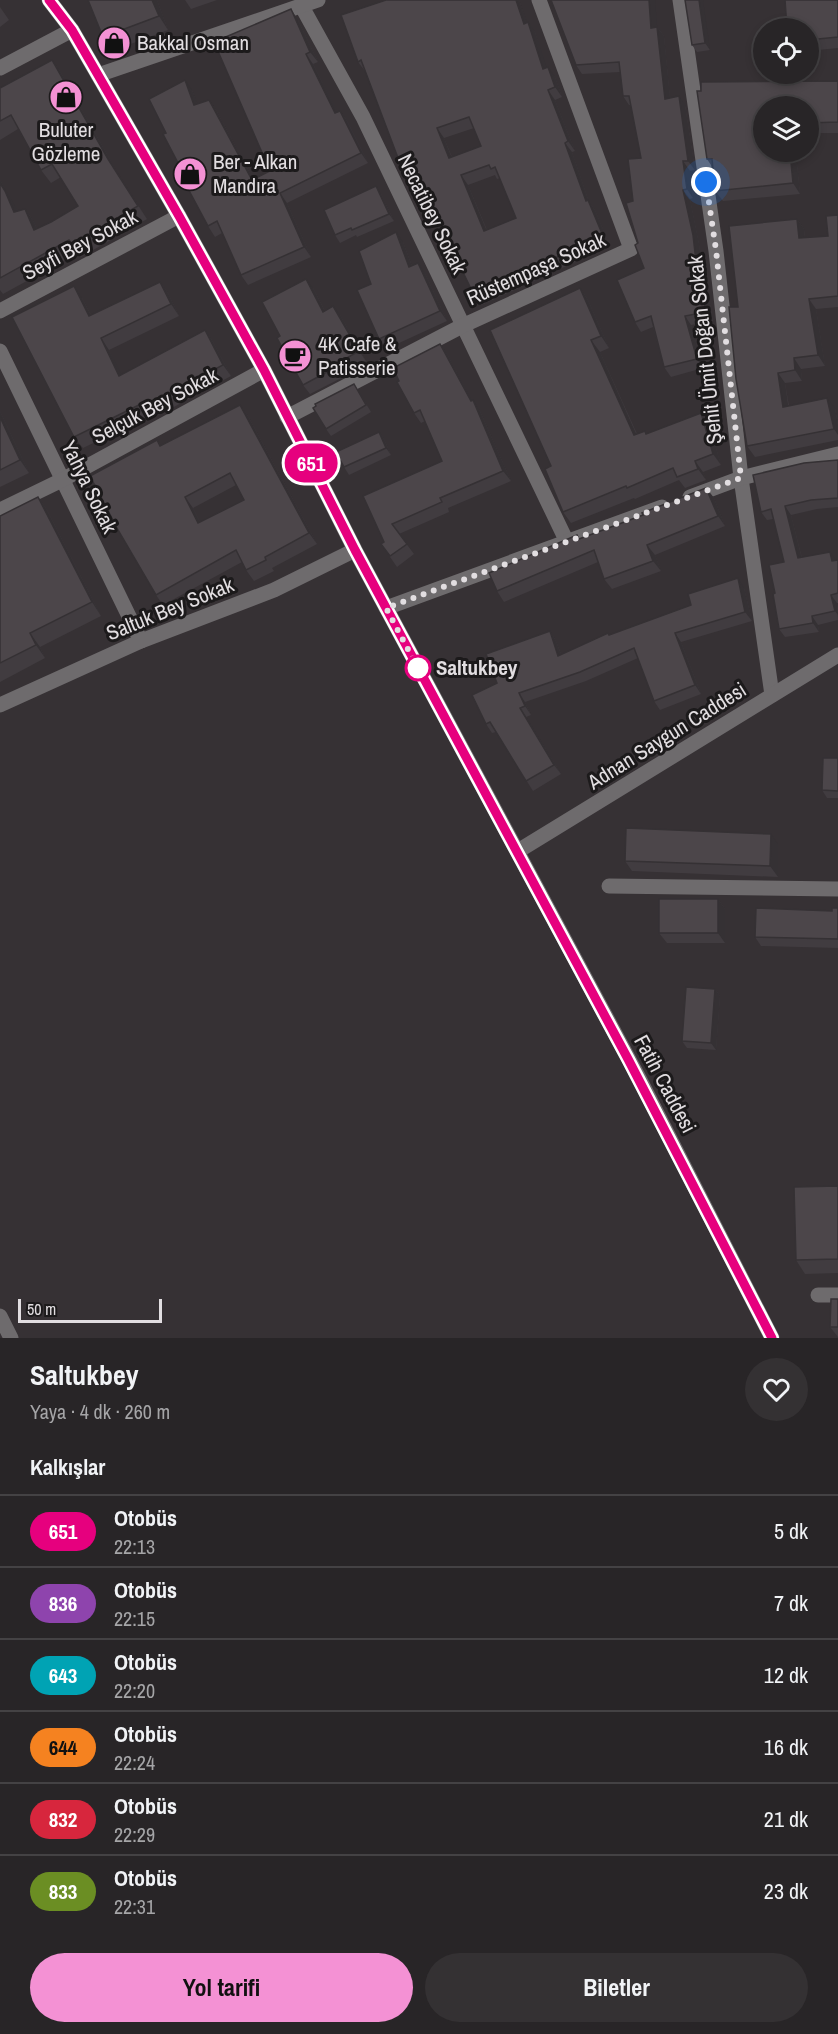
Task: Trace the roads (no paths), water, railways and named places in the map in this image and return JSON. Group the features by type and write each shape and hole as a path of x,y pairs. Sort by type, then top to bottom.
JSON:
{"street":[{"name":"Fatih Caddesi","path":"49,0 72,30 264,370 355,550 639,1078 772,1338"},
{"path":"98,75 274,7 318,0"},
{"name":"Rüstempaşa Sokak","path":"287,417 462,326 631,249 539,0"},
{"name":"Şehit Ümit Doğan Sokak","path":"680,0 716,250 741,478 772,695"},
{"name":"Necatibey Sokak","path":"301,4 363,117 567,542"},
{"path":"0,68 72,30"},
{"name":"Seyfi Bey Sokak","path":"0,311 179,216"},
{"name":"Yahya Sokak","path":"0,351 141,641"},
{"name":"Selçuk Bey Sokak","path":"0,510 63,480 264,370"},
{"path":"386,608 741,478 838,454"},
{"name":"Saltuk Bey Sokak","path":"0,705 141,641 274,590 355,550"},
{"name":"Adnan Saygun Caddesi","path":"518,851 838,655"},
{"path":"609,886 838,889"},
{"path":"818,1295 838,1295"},
{"path":"0,1316 11,1338"}],"place":[{"name":"Bakkal Osman","path":"114,43"},
{"name":"Buluter Gözleme","path":"66,97"},
{"name":"Ber - Alkan Mandıra","path":"190,174"},
{"name":"4K Cafe & Patisserie","path":"295,356"},
{"name":"Saltukbey","path":"418,668"}]}
